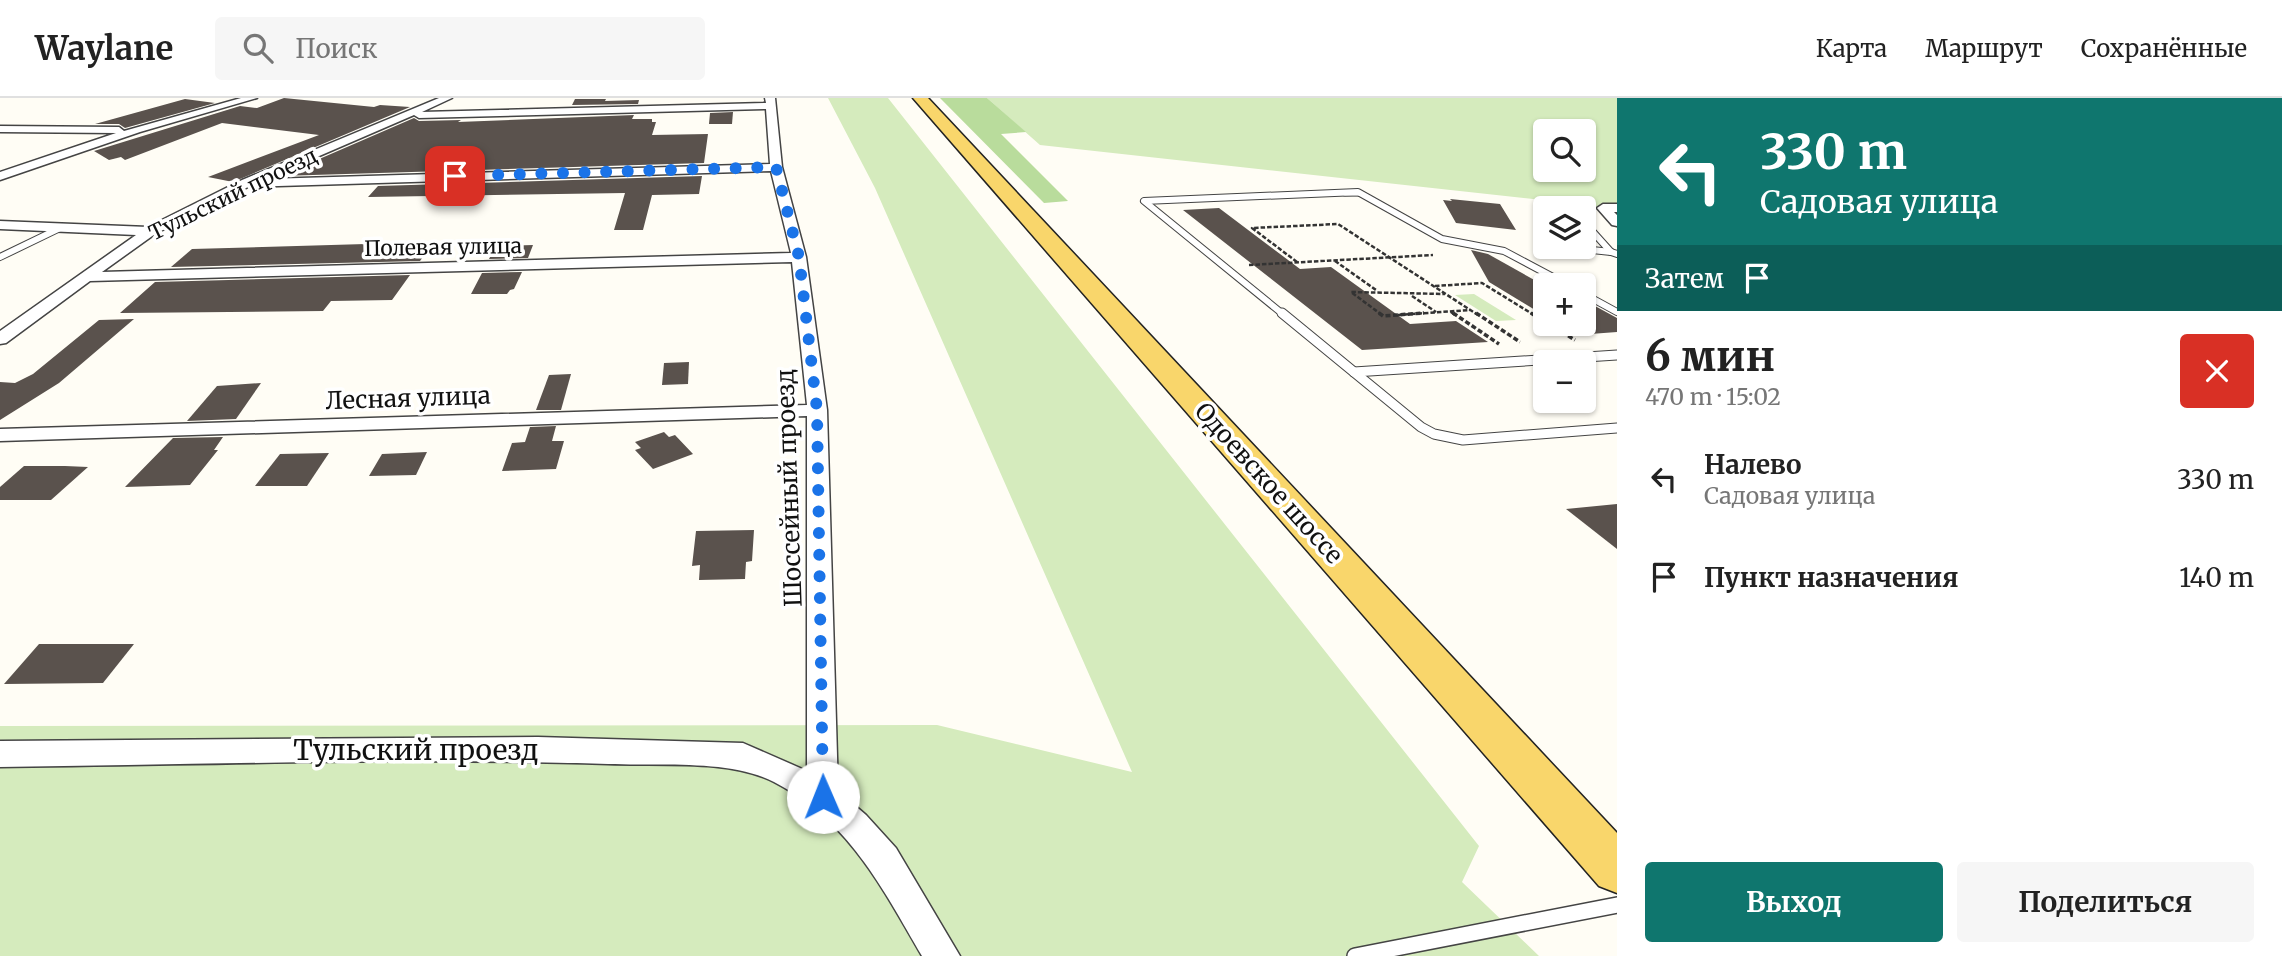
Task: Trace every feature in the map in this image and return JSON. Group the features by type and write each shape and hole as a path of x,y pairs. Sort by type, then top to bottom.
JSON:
{"main road":[{"name":"Одоевское шоссе","path":"920,98 1617,869"}],"street":[{"path":"0,176 136,130 252,98"},
{"name":"Тульский проезд","path":"0,339 150,232 246,183 447,98"},
{"path":"409,115 771,102"},
{"name":"Шоссейный проезд","path":"771,102 776,167 799,257 817,410 823,797"},
{"path":"0,129 136,130"},
{"path":"246,183 776,167"},
{"path":"1617,208 1602,208 1617,222"},
{"path":"0,225 150,232"},
{"name":"Полевая улица","path":"88,277 799,257"},
{"name":"Лесная улица","path":"0,435 817,410"},
{"name":"Тульский проезд","path":"0,754 525,749 743,756 785,773 823,797"},
{"path":"823,797 855,825 884,859 942,956"}],"lane":[{"path":"1345,184 1442,239 1504,251 1545,273"},
{"path":"1358,192 1144,201 1421,427 1447,438 1463,440 1617,428"},
{"path":"0,257 60,228"},
{"path":"1596,234 1614,253"},
{"path":"1596,251 1614,253"},
{"path":"1596,301 1617,312"},
{"path":"1596,356 1617,355"},
{"path":"1354,372 1533,360"},
{"path":"1355,956 1617,905"}],"path":[{"path":"1297,262 1252,228 1338,224 1534,350"},
{"path":"1224,266 1440,254"},
{"path":"1334,260 1377,290"},
{"path":"1434,286 1482,283 1533,315"},
{"path":"1446,293 1412,296 1377,290 1350,292 1383,316 1472,310"},
{"path":"1412,296 1436,312"},
{"path":"1450,312 1525,361"}],"green space":[{"path":"828,98 888,98 1479,846 1462,882 1539,956 0,956 0,726 937,725 1132,772 875,188"},
{"path":"940,98 987,98 1026,132 1001,134 1068,201 1044,203"},
{"path":"987,98 1617,98 1617,228 1596,206 1596,196 1533,196 1533,199 1040,145"},
{"path":"1474,294 1516,320 1496,321 1455,295"}],"building":[{"path":"284,98 374,107 410,107 233,182 208,177 319,135 222,123 125,160 121,157 109,160 94,151 240,106 257,108"},
{"path":"185,99 215,103 125,128 119,124 95,124"},
{"path":"575,99 639,100 638,104 572,105"},
{"path":"733,112 732,124 709,124 710,113"},
{"path":"634,115 632,119 652,119 652,122 656,122 652,135 708,134 704,163 280,176 414,118 419,121 461,120 458,122"},
{"path":"702,176 699,194 652,195 643,230 614,230 625,193 368,197 378,186"},
{"path":"1450,199 1500,204 1516,230 1456,223 1443,200 1452,201"},
{"path":"1219,208 1300,269 1331,267 1410,324 1456,321 1488,342 1362,350 1183,210"},
{"path":"434,242 420,261 171,267 192,249"},
{"path":"533,245 528,258 489,259 496,246"},
{"path":"1471,250 1488,254 1533,279 1533,309 1489,282"},
{"path":"522,272 514,289 507,294 471,294 482,273"},
{"path":"410,275 392,300 331,301 323,311 120,313 155,282"},
{"path":"1596,307 1617,318 1617,332 1596,334"},
{"path":"134,319 59,383 0,420 0,382 15,383 33,374 99,320"},
{"path":"689,362 688,384 662,385 664,363"},
{"path":"571,374 561,410 536,410 549,375"},
{"path":"261,383 236,419 187,421 217,386"},
{"path":"556,426 552,441 564,441 556,469 502,471 512,443 525,442 530,427"},
{"path":"664,432 669,437 675,435 693,454 653,469 635,450 641,448 635,442"},
{"path":"223,437 214,450 218,450 190,485 125,487 173,438"},
{"path":"427,452 416,475 369,476 382,454"},
{"path":"329,453 307,486 255,486 280,454"},
{"path":"24,466 88,467 51,500 0,500 0,487"},
{"path":"1617,504 1617,549 1566,509"},
{"path":"754,530 752,561 746,562 745,579 699,580 700,565 692,566 696,531"},
{"path":"39,644 134,644 103,683 4,684"}],"route":[{"path":"455,176 776,167 799,257 817,410 823,797"}]}
